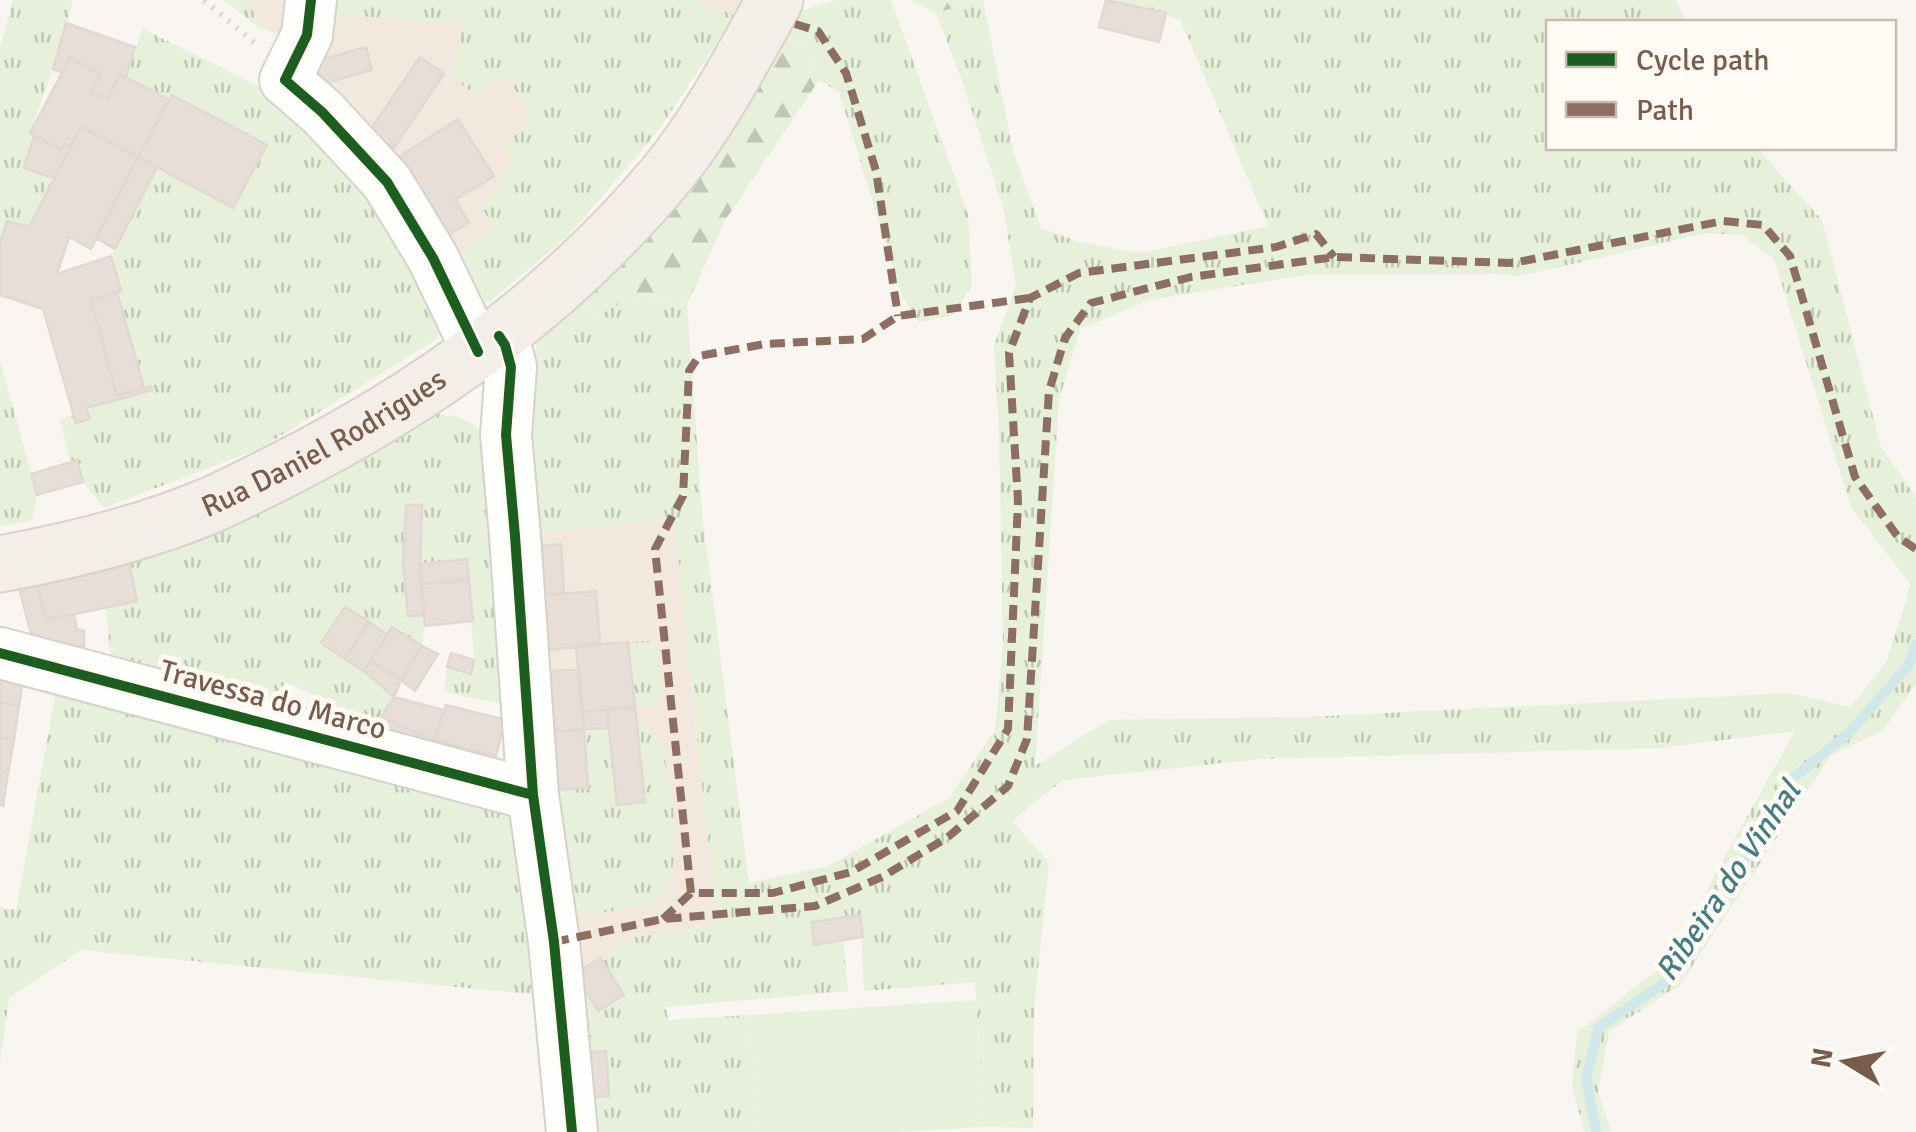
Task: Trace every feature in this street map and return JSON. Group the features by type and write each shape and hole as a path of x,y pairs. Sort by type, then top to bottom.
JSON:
{"main road":[{"name":"Rua Daniel Rodrigues","path":"0,564 117,537 210,505 385,415 477,352 574,271 668,172 706,121 775,0"}],"street":[{"path":"311,0 307,35 285,80 322,112 388,182 433,258 477,352 468,388 488,407 506,435 532,795 554,942 572,1132"},
{"name":"Travessa do Marco","path":"0,653 532,795"}],"path":[{"path":"204,0 263,50 285,80"}],"shaded area":[{"path":"224,0 303,0 285,33 274,33 257,26"},
{"path":"321,0 744,0 658,131 569,235 488,303 315,86"},
{"path":"674,518 717,924 636,937 574,974 529,534"}],"green space":[{"path":"13,0 73,0 30,133 34,136 25,168 54,178 29,227 7,221 0,243 0,49"},
{"path":"224,0 245,0 274,33 257,26"},
{"path":"321,0 695,0 735,16 658,131 569,235 488,303 468,297 447,263 494,227 482,208 515,158 503,148 532,113 505,76 475,95 452,76 461,24 320,13"},
{"path":"835,0 891,0 968,214 972,286 952,316 919,322 902,297 839,92 819,80 807,47 782,36 793,13"},
{"path":"910,0 982,0 936,13"},
{"path":"983,0 1013,151 1041,228 1083,243 1141,253 1268,226 1180,19 1112,0 1675,0 1687,20 1546,20 1546,150 1759,150 1822,220 1881,447 1916,497 1916,684 1883,730 1831,755 1680,985 1609,1031 1598,1092 1611,1132 1584,1132 1572,1086 1577,1032 1676,956 1716,872 1795,731 1659,748 1262,759 1063,780 1012,821 1049,862 1034,1010 1033,1128 984,1127 975,982 864,991 860,916 812,923 815,945 843,941 848,991 666,1007 668,1020 750,1015 757,1132 588,1132 574,974 598,1011 624,994 601,958 636,937 717,924 674,519 529,534 526,365 544,331 581,294 593,318 634,296 687,304 702,513 749,883 828,866 949,798 995,730 1003,644 994,345 1016,286 1003,206 936,13","holes":["1705,233 1741,235 1774,259 1851,507 1911,585 1886,663 1850,707 1789,693 1307,717 1108,720 1035,766 1059,400 1080,329 1149,300 1305,275 1521,276"]},
{"path":"143,29 292,103 385,201 444,318 437,339 261,448 104,508 83,482 77,461 70,462 60,420 74,415 89,419 86,408 152,390 151,386 144,388 111,256 157,167 233,208 266,146 173,95 169,100 126,77"},
{"path":"782,36 807,47 819,80 726,219 687,304 634,296 593,318 581,294"},
{"path":"0,360 37,495 32,520 0,526"},
{"path":"434,414 466,420 489,443 513,706 444,692 447,667 470,674 474,660 467,560 420,564 422,505 406,505 403,563 408,616 424,615 422,646 393,627 388,635 345,607 322,643 394,697 376,729 308,712 313,694 286,682 280,700 110,655 106,608 137,601 129,562"},
{"path":"651,641 657,646 662,699 656,705 635,707 628,642"},
{"path":"57,686 523,815 539,995 81,950 9,998 0,1063 0,907 16,910"},
{"path":"637,723 659,737 664,754 675,826 671,874 663,892 649,904 592,913 565,910 553,790 588,788 584,729 608,728 617,804 645,802"},
{"path":"976,1000 984,1127 900,1132 757,1132 750,1015"}],"building":[{"path":"1106,0 1166,13 1159,42 1099,27"},
{"path":"66,23 135,47 126,77 120,74 107,100 91,92 100,74 70,58 62,73 53,69"},
{"path":"366,47 372,70 315,86 309,63"},
{"path":"420,57 444,74 394,148 369,132"},
{"path":"70,58 100,74 91,92 107,100 120,74 169,100 138,157 81,127 71,147 65,144 61,150 30,133"},
{"path":"172,95 267,145 233,208 138,157"},
{"path":"458,119 494,176 455,200 469,222 438,242 388,164"},
{"path":"81,127 138,157 91,249 69,237 57,274 111,256 121,291 91,301 117,395 151,386 152,390 86,408 90,419 76,423 43,309 0,295 0,243 7,221 29,227"},
{"path":"34,136 61,150 65,144 71,147 54,178 24,168"},
{"path":"138,157 157,167 115,249 96,238"},
{"path":"117,292 144,388 117,395 91,301"},
{"path":"77,460 83,482 37,495 31,474"},
{"path":"406,505 422,505 420,564 424,615 408,616 403,563"},
{"path":"561,544 564,593 535,596 530,547"},
{"path":"467,559 469,580 421,584 420,564"},
{"path":"129,562 137,601 46,620 36,580"},
{"path":"36,580 46,620 74,614 77,629 84,631 84,648 77,651 33,641 18,584"},
{"path":"469,580 473,621 425,626 421,584"},
{"path":"596,591 600,644 541,651 535,596"},
{"path":"345,607 369,622 345,659 321,643"},
{"path":"369,622 388,635 364,671 345,659"},
{"path":"392,627 422,646 401,680 371,661"},
{"path":"628,642 635,707 582,712 576,646"},
{"path":"422,646 438,654 415,691 401,680"},
{"path":"451,653 474,660 471,674 447,667"},
{"path":"371,661 401,680 394,697 364,671"},
{"path":"0,669 24,673 19,706 0,703"},
{"path":"579,669 584,729 549,732 543,672"},
{"path":"394,697 444,710 434,740 381,717"},
{"path":"0,703 19,706 14,739 0,737"},
{"path":"446,705 505,720 496,756 434,740"},
{"path":"635,707 645,802 617,805 607,710"},
{"path":"607,710 608,728 584,729 582,712"},
{"path":"381,717 434,740 429,752 376,729"},
{"path":"584,729 588,788 553,790 549,732"},
{"path":"0,737 14,739 8,773 0,771"},
{"path":"0,771 8,773 3,806 0,805"},
{"path":"860,915 863,937 814,945 812,922"},
{"path":"601,958 624,995 598,1011 574,974"},
{"path":"606,1051 609,1096 592,1097 590,1052"}],"waterway":[{"name":"Ribeira do Vinhal","path":"1596,1132 1586,1077 1599,1027 1662,985 1794,777 1848,734 1908,666 1916,644"}],"marked path":[{"path":"795,24 818,31 846,73 876,171 898,316"},
{"path":"554,942 663,919 815,906 882,877 948,837 1008,786 1027,739 1049,391 1065,338 1091,303 1191,277 1334,257 1513,263 1723,221 1763,225 1790,256 1855,477 1898,537 1916,549"},
{"path":"663,919 691,893 773,893 851,872 957,811 1008,729 1018,501 1009,353 1030,298 1079,273 1276,247 1316,234 1334,257"},
{"path":"691,893 655,549 683,496 689,371 699,356 765,344 863,339 898,316 1030,298"}],"cycle path":[{"path":"311,0 307,35 285,80 322,112 387,182 433,258 478,352"},
{"path":"499,336 511,367 506,435 533,795 554,942 572,1132"},
{"path":"0,653 533,795"}]}
